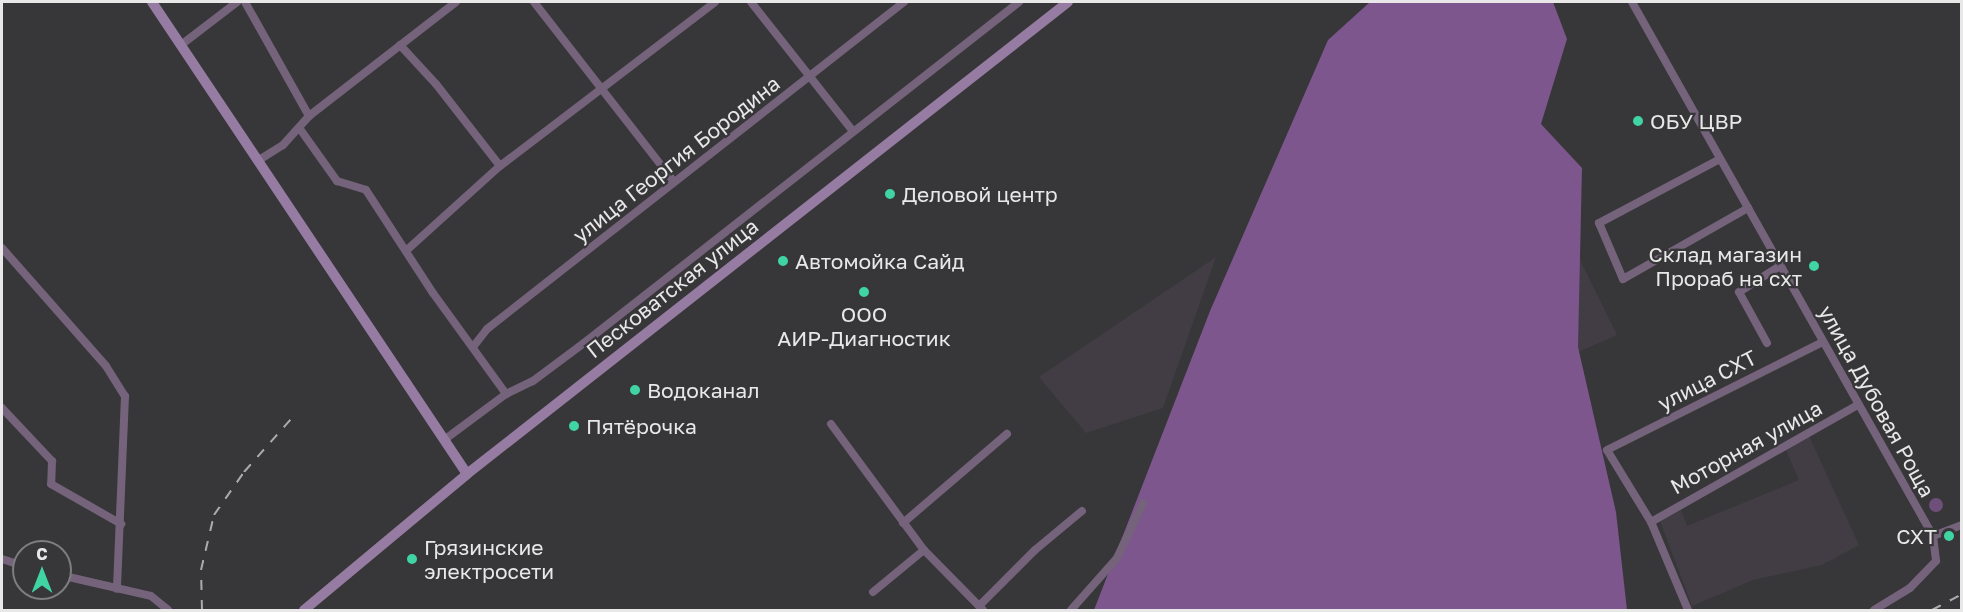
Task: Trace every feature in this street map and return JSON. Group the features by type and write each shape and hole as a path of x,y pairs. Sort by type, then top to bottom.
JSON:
{"main road":[{"path":"152,2 467,474"},
{"name":"Песковатская улица","path":"304,610 467,474 1068,2"}],"street":[{"path":"181,45 237,2"},
{"path":"245,2 309,116"},
{"path":"259,160 300,129 309,116 456,2"},
{"path":"534,2 674,182"},
{"path":"408,249 500,166 599,88 715,2"},
{"path":"751,2 852,130"},
{"name":"улица Георгия Бородина","path":"473,346 487,329 903,2"},
{"path":"444,440 506,393 533,381 576,350 852,130 1019,2"},
{"name":"улица Дубовая Роща","path":"1632,2 1933,536"},
{"path":"400,45 436,84 500,166"},
{"path":"300,129 337,181 366,190 408,249 433,293 506,393"},
{"path":"1720,159 1599,223 1623,279 1748,208"},
{"path":"2,248 106,366 125,396 128,406 117,589"},
{"path":"1767,343 1739,292 1780,266"},
{"name":"улица СХТ","path":"1651,522 1608,450 1823,342"},
{"name":"Моторная улица","path":"1651,522 1858,405"},
{"path":"2,408 52,461 51,484 121,524"},
{"path":"831,424 924,550 981,608 1035,550 1082,511"},
{"path":"903,523 1007,434"},
{"path":"1071,610 1117,558 1143,503"},
{"path":"1651,522 1688,610"},
{"path":"1874,610 1910,588 1936,561 1933,536 1962,525"},
{"path":"873,592 924,550"},
{"path":"72,578 151,596 168,610"}],"shaded area":[{"path":"1370,2 1553,2 1567,39 1541,124 1582,168 1578,347 1616,512 1627,610 1094,610 1210,311 1328,40"},
{"path":"1537,172 1617,335 1576,353"},
{"path":"1216,257 1163,408 1086,433 1039,377"},
{"path":"1809,436 1859,545 1822,565 1753,580 1692,606 1660,521 1681,510 1687,526 1799,480 1785,448"},
{"path":"1936,498 1941,500 1943,505 1941,510 1936,512 1931,510 1929,505 1931,500"}],"railway":[{"path":"202,610 201,570 214,515 244,472 291,419"},
{"path":"1932,610 1962,594"}],"place":[{"name":"ОБУ ЦВР","path":"1638,121"},
{"name":"Деловой центр","path":"890,194"},
{"name":"Автомойка Сайд","path":"783,261"},
{"name":"Склад магазин Прораб на схт","path":"1814,266"},
{"name":"ООО АИР-Диагностик","path":"864,292"},
{"name":"Водоканал","path":"635,390"},
{"name":"Пятёрочка","path":"574,426"},
{"name":"СХТ","path":"1949,536"},
{"name":"Грязинские электросети","path":"412,559"}]}
